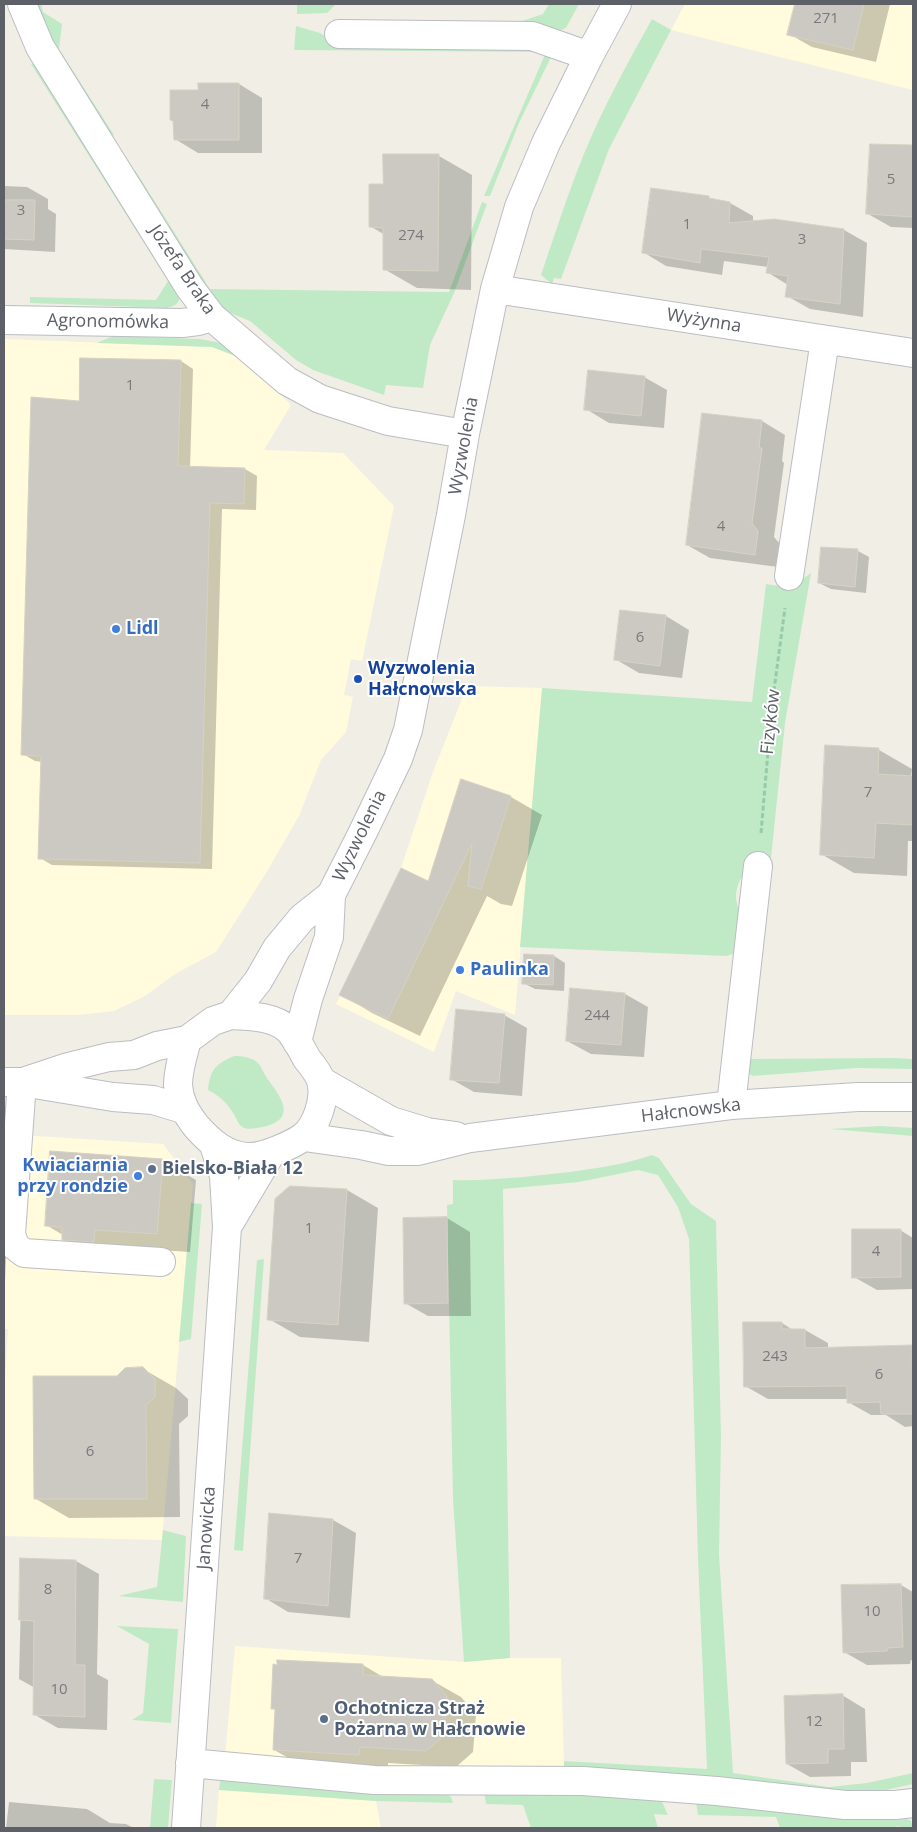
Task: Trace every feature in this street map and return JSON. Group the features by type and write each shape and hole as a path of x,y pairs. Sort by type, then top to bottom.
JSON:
{"street":[{"name":"Józefa Braka","path":"22,4 40,47 190,288 212,317 287,381 320,399 388,421 465,434"},
{"name":"Wyzwolenia","path":"297,1042 308,999 329,937 331,895 394,767 408,730 495,289 519,207 546,143 617,4"},
{"path":"339,34 532,36 589,56"},
{"name":"Wyżynna","path":"495,289 913,354"},
{"name":"Agronomówka","path":"4,320 182,323 198,322 212,317"},
{"path":"789,576 826,340"},
{"path":"731,1105 758,866"},
{"name":"Wyzwolenia","path":"231,1015 258,981 277,948 296,925 331,895"},
{"path":"13,1082 109,1057 134,1055 157,1046 187,1040 213,1022 231,1015 258,1017 274,1021 288,1030 321,1081 322,1099 319,1113 304,1137 270,1153 250,1156 229,1153 214,1145 183,1109 178,1086 180,1066 187,1040"},
{"name":"Hałcnowska","path":"321,1081 391,1121 427,1132 470,1138"},
{"path":"13,1082 87,1094 153,1100 183,1109"},
{"path":"13,1082 10,1159 11,1234 15,1246 24,1253 160,1262"},
{"name":"Hałcnowska","path":"304,1137 389,1151 418,1150 470,1138 731,1105 858,1097 913,1097"},
{"name":"Janowicka","path":"186,1828 227,1227 224,1176 214,1145"},
{"name":"Janowicka","path":"227,1227 270,1153"},
{"path":"190,1763 374,1780 583,1781 717,1791 845,1805 913,1803"}],"path":[{"name":"Fizyków","path":"758,866 772,705 789,576"}],"shaded area":[{"path":"685,4 913,4 913,90 671,30"},
{"path":"4,339 212,347 243,359 291,405 264,450 343,453 394,506 362,661 351,659 344,695 353,697 346,732 321,760 299,816 266,873 216,952 175,974 145,996 114,1011 78,1015 4,1015"},
{"path":"467,686 542,688 515,1015 456,991 434,1052 336,1004 401,868 433,772"},
{"path":"4,1134 163,1144 193,1184 162,1540 4,1536 4,1393 8,1329 4,1329"},
{"path":"235,1646 464,1662 510,1658 561,1658 564,1768 333,1764 225,1757"},
{"path":"219,1790 376,1801 381,1828 216,1828"}],"green space":[{"path":"33,4 41,4 43,12 62,24 59,49 114,135 108,136 54,51"},
{"path":"297,4 336,4 327,13 297,14"},
{"path":"549,4 579,4 566,28 561,30 536,26 463,22 519,22 543,14"},
{"path":"652,19 671,30 609,149 561,279 554,278 552,284 541,275 578,169 606,105"},
{"path":"296,26 320,33 334,42 535,44 552,55 519,123 490,196 484,196 546,52 294,50"},
{"path":"31,64 36,64 180,297 175,305 167,308 30,303 30,297 156,300 168,281"},
{"path":"135,170 210,289 449,292 482,202 487,204 454,293 430,345 423,388 386,385 384,395 313,370 296,360 250,321 223,310 207,294 133,175"},
{"path":"113,336 200,339 221,343 243,359 212,347 97,343"},
{"path":"811,573 785,723 771,858 764,859 751,866 738,885 736,899 739,915 733,954 726,956 520,947 542,688 752,702 766,584 780,586 790,584"},
{"path":"234,1056 247,1057 257,1062 277,1092 281,1099 284,1113 274,1123 263,1127 243,1128 227,1104 208,1090 210,1077 215,1068"},
{"path":"749,1059 913,1059 913,1069 856,1068 753,1076 749,1074"},
{"path":"880,1126 913,1128 913,1136 830,1129"},
{"path":"652,1155 659,1158 691,1204 716,1221 721,1437 719,1554 733,1773 829,1787 867,1783 913,1773 913,1784 886,1790 835,1793 564,1768 564,1761 707,1769 698,1559 689,1239 678,1207 658,1175 638,1170 579,1182 503,1189 510,1658 464,1662 453,1499 447,1205 453,1204 453,1180 498,1179 570,1172 611,1166"},
{"path":"191,1203 202,1204 191,1339 179,1342"},
{"path":"264,1259 243,1551 234,1550 257,1260"},
{"path":"163,1530 186,1536 183,1602 118,1596 157,1587"},
{"path":"117,1626 178,1629 171,1723 132,1720 143,1713 149,1644"},
{"path":"221,1774 442,1790 451,1797 453,1803 376,1801 219,1790"},
{"path":"154,1779 172,1780 168,1828 150,1828"},
{"path":"484,1791 660,1797 668,1815 654,1814 658,1828 531,1828 523,1805 486,1804"},
{"path":"695,1797 903,1817 911,1821 913,1828 900,1828 899,1826 890,1828 780,1828 776,1817 698,1815"}],"building":[{"path":"795,4 864,4 853,50 787,35"},
{"path":"198,83 239,83 239,140 174,140 173,121 170,120 170,90 198,90"},
{"path":"870,144 913,145 913,217 866,214"},
{"path":"383,154 439,154 438,271 383,270 383,228 369,227 369,184 383,184"},
{"path":"651,188 709,196 709,198 730,202 729,223 774,219 844,229 840,304 785,297 788,276 766,273 769,257 701,249 700,263 642,253"},
{"path":"4,200 35,200 34,240 4,239"},
{"name":"Lidl","path":"80,358 181,360 178,466 245,468 244,504 210,503 200,863 38,859 41,756 21,755 31,397 79,401"},
{"path":"588,370 645,376 641,416 584,410"},
{"path":"702,413 762,420 759,448 762,448 752,523 758,531 755,555 686,545"},
{"path":"821,547 858,549 855,587 818,583"},
{"path":"620,610 666,615 660,666 614,660"},
{"path":"825,745 879,748 878,774 913,776 913,825 876,823 874,858 820,855"},
{"path":"461,779 511,796 481,889 468,886 472,843 388,1019 339,995 401,868 428,881"},
{"path":"524,954 554,955 553,985 522,984"},
{"path":"570,988 625,993 621,1045 566,1041"},
{"path":"456,1009 505,1014 499,1083 450,1080"},
{"path":"50,1151 163,1159 157,1234 95,1230 94,1242 62,1240 62,1227 45,1226"},
{"path":"290,1186 347,1189 338,1325 267,1320 275,1199"},
{"path":"447,1217 448,1303 404,1304 403,1218"},
{"path":"852,1229 901,1229 901,1277 852,1278"},
{"path":"743,1322 782,1322 782,1329 805,1329 805,1348 912,1345 913,1414 881,1414 880,1402 847,1403 847,1386 744,1387"},
{"path":"143,1367 155,1379 155,1397 146,1405 147,1499 34,1499 33,1376 117,1376 125,1368"},
{"path":"269,1513 333,1519 328,1606 264,1599"},
{"path":"20,1558 76,1560 75,1665 85,1665 85,1717 33,1715 34,1621 19,1620"},
{"path":"901,1584 903,1647 888,1648 887,1651 843,1653 841,1585"},
{"path":"277,1660 363,1664 363,1675 432,1679 447,1696 444,1736 426,1751 360,1747 359,1755 273,1750 275,1709 271,1709 273,1664 277,1665"},
{"path":"843,1694 844,1749 828,1749 828,1763 786,1764 784,1696"}],"place":[{"name":"Lidl","path":"116,629"},
{"name":"Wyzwolenia Hałcnowska","path":"358,679"},
{"name":"Paulinka","path":"460,970"},
{"name":"Bielsko-Biała 12","path":"152,1169"},
{"name":"Kwiaciarnia przy rondzie","path":"138,1176"},
{"name":"Ochotnicza Straż Pożarna w Hałcnowie","path":"324,1719"}]}
